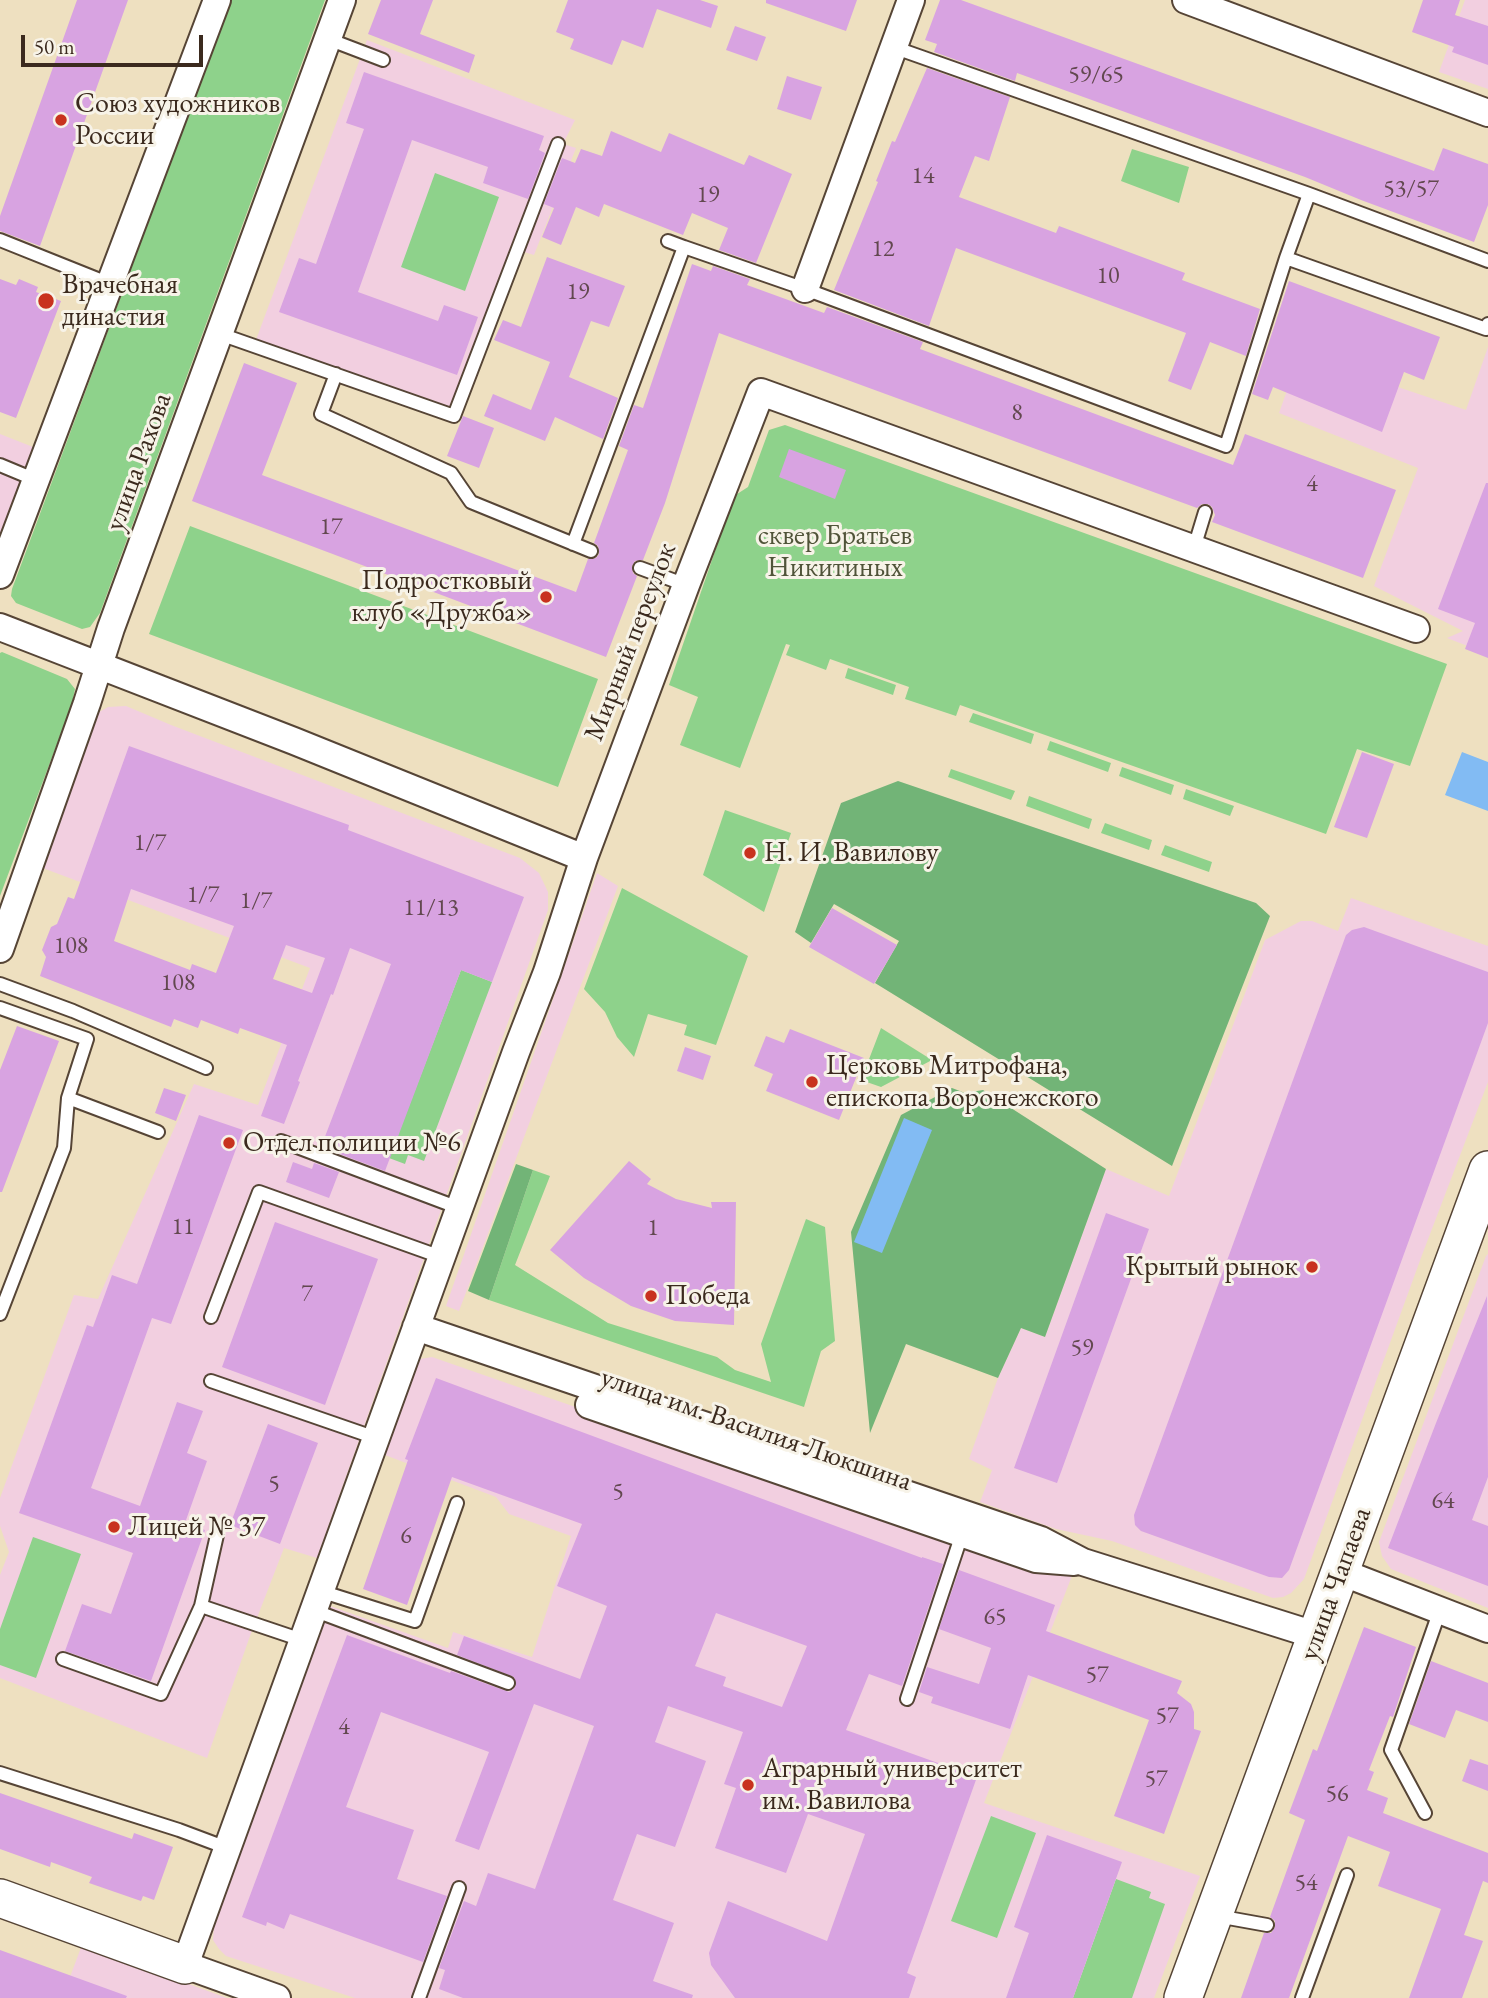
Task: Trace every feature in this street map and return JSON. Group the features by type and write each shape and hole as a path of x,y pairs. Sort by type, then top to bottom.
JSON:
{"street":[{"path":"0,575 217,0"},
{"name":"улица Рахова","path":"0,948 219,334 342,0"},
{"path":"805,289 911,0"},
{"path":"1186,0 1488,113"},
{"name":"Мирный переулок","path":"185,1965 547,972 584,858 761,392 1194,548"},
{"path":"1194,548 1416,629"},
{"path":"0,627 584,858"},
{"name":"улица Чапаева","path":"1183,1998 1341,1572 1480,1219 1488,1170"},
{"name":"улица им. Василия Люкшина","path":"413,1334 697,1443 962,1534 1036,1559 1083,1562"},
{"name":"улица им. Василия Люкшина","path":"413,1334 1041,1540 1083,1562 1318,1636"},
{"path":"1341,1572 1488,1629"},
{"path":"0,1898 277,1998"}],"lane":[{"path":"328,39 383,60"},
{"path":"893,47 1309,194 1488,261"},
{"path":"219,334 454,416 558,144"},
{"path":"668,241 805,289 1226,446 1309,194"},
{"path":"0,240 110,284"},
{"path":"573,544 684,247"},
{"path":"1286,258 1486,329 1488,324"},
{"path":"337,374 321,414 451,473 471,502 591,551"},
{"path":"0,465 36,480"},
{"path":"1194,548 1205,512"},
{"path":"640,568 686,585"},
{"path":"0,984 74,1011 206,1068"},
{"path":"0,1008 87,1039 68,1098 64,1147 0,1314"},
{"path":"68,1098 158,1132"},
{"path":"281,1141 459,1208"},
{"path":"211,1317 259,1192 442,1257"},
{"path":"211,1381 376,1438"},
{"path":"317,1600 415,1621 457,1503"},
{"path":"907,1699 962,1534"},
{"path":"63,1659 162,1694 201,1606 217,1535"},
{"path":"317,1600 508,1684"},
{"path":"201,1606 302,1640"},
{"path":"1425,1813 1391,1750 1440,1610"},
{"path":"0,1773 227,1848"},
{"path":"1302,1998 1347,1875"},
{"path":"419,1998 459,1888"},
{"path":"1213,1915 1267,1925"},
{"path":"1310,1940 1318,1953"}],"shaded area":[{"path":"1465,0 1488,0 1488,89 1439,72"},
{"path":"367,40 575,120 563,144 576,148 534,255 521,251 455,420 253,348"},
{"path":"1488,347 1488,654 1447,638 1463,631 1374,586 1418,468 1279,413 1300,354 1466,410"},
{"path":"0,434 33,447 0,534"},
{"path":"126,706 520,858 539,873 548,892 548,910 317,1558 284,1548 207,1758 0,1678 0,1575 9,1552 0,1526 0,1498 74,1295 98,1299 194,1084 258,1105 310,968 40,867 96,714 108,707"},
{"path":"597,873 618,886 459,1311 446,1306"},
{"path":"1351,898 1488,946 1488,1082 1304,1579 1291,1593 1273,1598 1112,1541 1056,1529 980,1502 992,1470 969,1459 998,1378 1021,1328 1045,1337 1106,1169 1169,1196 1265,940 1301,921 1312,921 1338,931"},
{"path":"1488,1254 1488,1608 1391,1569 1382,1556 1379,1542"},
{"path":"432,1357 1057,1575 1075,1568 984,1803 1200,1876 1154,1998 355,1998 226,1956 213,1940 214,1926 330,1606 448,1648 453,1632 532,1657 571,1536 509,1514 496,1497 385,1455 420,1359"},
{"path":"82,1945 227,1998 62,1998"}],"green space":[{"path":"231,0 325,0 100,613 90,627 82,629 16,603 11,596 12,589"},
{"path":"1132,149 1189,167 1179,203 1121,181"},
{"path":"435,173 499,197 465,291 401,267"},
{"name":"сквер Братьев Никитиных","path":"785,425 1447,664 1410,766 1357,749 1326,834 960,705 956,716 905,699 909,687 830,659 826,670 786,655 790,645 786,644 740,768 680,745 698,697 669,685 734,496 748,487 769,430"},
{"path":"190,526 598,679 558,787 149,634"},
{"path":"0,653 67,679 75,689 72,704 0,896"},
{"path":"848,668 896,685 893,695 845,678"},
{"path":"973,713 1034,734 1031,744 969,722"},
{"path":"1050,741 1111,763 1108,772 1047,750"},
{"path":"1122,767 1174,785 1171,795 1119,776"},
{"path":"951,769 1015,791 1011,800 948,777"},
{"path":"898,781 1256,903 1270,916 1172,1166 875,983 899,941 834,904 811,943 795,932 841,803"},
{"path":"1186,789 1234,806 1230,816 1183,799"},
{"path":"1029,796 1092,819 1089,829 1026,806"},
{"path":"725,810 791,833 764,912 703,875"},
{"path":"1105,823 1152,840 1149,850 1101,833"},
{"path":"1165,845 1212,862 1209,872 1161,855"},
{"path":"622,888 748,956 716,1045 684,1035 687,1025 648,1014 634,1057 617,1037 605,1012 584,989"},
{"path":"461,970 492,982 424,1161 408,1155 405,1164 389,1158"},
{"path":"881,1028 932,1060 881,1087 861,1080"},
{"path":"952,1088 965,1093 983,1090 1106,1169 1045,1337 1021,1328 998,1378 906,1344 870,1433 851,1232 901,1115"},
{"path":"516,1164 533,1170 489,1300 468,1291"},
{"path":"533,1170 550,1176 515,1265 608,1323 717,1357 735,1370 771,1382 761,1344 806,1219 825,1227 835,1341 821,1351 804,1407 489,1300"},
{"path":"33,1537 81,1554 36,1678 0,1665 0,1629"},
{"path":"991,1816 1036,1833 997,1938 951,1921"},
{"path":"1116,1879 1151,1892 1149,1898 1165,1904 1132,1998 1073,1998"}],"water":[{"path":"1462,752 1488,762 1488,811 1445,795"},
{"path":"904,1118 932,1130 882,1253 854,1242"}],"building":[{"path":"77,0 128,0 40,246 0,231 0,216"},
{"path":"381,0 433,0 420,34 475,55 469,73 368,34"},
{"path":"568,0 700,0 718,6 711,28 657,9 643,48 622,40 612,65 570,49 574,39 556,32"},
{"path":"766,0 857,0 846,31 766,3"},
{"path":"940,0 961,0 1434,171 1443,148 1488,164 1488,205 1474,242 1305,177 1017,73 1015,81 934,52 937,44 925,40"},
{"path":"1423,0 1460,0 1455,15 1488,26 1488,65 1452,52 1454,47 1412,32"},
{"path":"735,26 766,37 757,61 726,50"},
{"path":"927,68 1010,97 989,161 975,156 959,197 1056,233 1059,226 1185,273 1182,280 1260,309 1246,356 1210,342 1191,390 1168,381 1186,333 956,248 929,326 834,290 892,141 895,142"},
{"path":"364,72 544,136 539,150 545,153 528,199 483,183 488,167 412,140 358,292 438,321 444,305 478,317 457,375 279,312 299,258 316,264 364,129 346,123"},
{"path":"787,76 822,87 811,120 777,109"},
{"path":"611,131 661,152 669,133 744,165 749,155 792,174 756,263 719,250 728,228 692,213 683,235 604,204 599,217 576,207 561,245 542,237 554,208 544,204 562,158 575,163 581,149 602,156"},
{"path":"547,257 625,286 609,327 591,321 569,377 618,398 603,439 555,417 545,441 484,416 493,394 531,410 550,362 494,340 503,320 521,327"},
{"path":"692,264 711,271 713,266 750,279 747,285 824,313 827,307 923,342 920,349 1233,465 1245,434 1396,490 1363,578 1212,522 1215,515 1208,504 1197,508 719,333 665,503 643,560 635,561 632,566 633,573 637,576 606,657 192,501 244,363 297,383 262,475 576,592 588,559 596,558 599,554 598,546 594,543 628,450 619,446 634,405 643,408"},
{"path":"0,279 16,285 19,279 38,287 36,292 61,301 16,418 0,412"},
{"path":"1289,281 1440,337 1424,380 1404,372 1382,432 1273,387 1268,400 1252,394"},
{"path":"463,416 494,428 479,468 447,456"},
{"path":"789,449 846,470 835,499 779,477"},
{"path":"1486,483 1488,658 1465,649 1475,623 1438,609"},
{"path":"129,746 349,825 348,830 524,897 492,982 461,970 385,1171 321,1147 391,964 350,948 284,1124 261,1116 287,1045 240,1028 238,1034 201,1020 198,1028 174,1019 171,1027 40,976 46,957 42,950 51,927 57,924 68,897 74,899","holes":["131,889 234,926 216,973 192,964 190,970 114,941","286,945 325,958 312,993 273,979"]},
{"path":"1362,752 1394,764 1367,838 1334,827"},
{"path":"832,908 897,945 874,984 809,947"},
{"name":"Крытый рынок","path":"1364,927 1488,972 1488,1023 1289,1570 1282,1578 1269,1577 1141,1531 1135,1525 1134,1515 1346,935 1352,930"},
{"path":"17,1026 59,1041 0,1192 0,1070"},
{"name":"Церковь Митрофана, епископа Воронежского","path":"790,1029 864,1058 839,1120 766,1091 773,1074 754,1066 766,1036 784,1043"},
{"path":"685,1047 711,1056 703,1080 677,1071"},
{"path":"164,1088 186,1095 176,1121 155,1113"},
{"path":"199,1115 243,1130 171,1324 152,1318 91,1488 140,1506 177,1402 203,1411 187,1453 207,1461 185,1523 205,1530 151,1681 65,1651 82,1604 111,1614 133,1553 19,1513 87,1325 93,1327 112,1275 137,1284"},
{"name":"Победа","path":"629,1161 651,1179 647,1184 676,1199 712,1208 711,1202 736,1202 734,1325 675,1321 631,1306 584,1278 550,1250"},
{"path":"293,1162 312,1169 314,1163 339,1172 329,1198 286,1182"},
{"path":"1106,1213 1149,1229 1057,1483 1014,1468"},
{"path":"275,1222 378,1259 325,1405 222,1367"},
{"path":"1487,1296 1488,1477 1472,1520 1488,1526 1488,1586 1388,1548"},
{"path":"436,1378 943,1564 902,1686 869,1674 846,1730 977,1777 907,1973 916,1977 909,1998 735,1998 711,1965 709,1953 728,1901 827,1941 865,1834 808,1814 786,1873 715,1848 736,1788 724,1784 743,1732 668,1706 655,1742 706,1761 675,1847 637,1834 613,1900 674,1923 653,1981 693,1995 692,1998 463,1998 439,1989 445,1970 439,1968 464,1901 476,1906 488,1873 535,1889 594,1726 534,1704 479,1850 455,1841 489,1752 381,1712 346,1807 414,1830 397,1879 447,1896 423,1962 290,1914 284,1929 242,1917 347,1635 509,1692 516,1685 514,1677 457,1655 464,1636 580,1679 607,1606 557,1586 582,1524 452,1477 407,1605 363,1589 408,1460 405,1459","holes":["716,1613 807,1646 782,1707 723,1686 726,1677 695,1666"]},
{"path":"268,1424 318,1443 280,1544 230,1525"},
{"path":"959,1570 1055,1605 1046,1631 1182,1681 1177,1693 1191,1704 1194,1729 1201,1731 1164,1834 1114,1816 1149,1720 1028,1675 1010,1729 931,1703 933,1697 919,1692 927,1667 979,1684 991,1648 939,1629"},
{"path":"1364,1627 1416,1647 1393,1717 1390,1716 1369,1770 1374,1772 1367,1790 1388,1798 1383,1813 1488,1853 1488,1883 1483,1881 1464,1935 1483,1941 1462,1998 1409,1998 1441,1909 1378,1886 1390,1852 1348,1836 1289,1998 1241,1998 1264,1933 1271,1933 1275,1927 1275,1921 1270,1917 1305,1820 1289,1813 1313,1749 1317,1751"},
{"path":"1431,1661 1488,1683 1488,1722 1456,1710 1445,1738 1409,1724"},
{"path":"1470,1759 1488,1765 1488,1791 1462,1781"},
{"path":"0,1793 132,1839 134,1833 173,1847 154,1900 143,1896 141,1901 89,1883 92,1877 51,1862 50,1867 0,1849"},
{"path":"1047,1835 1122,1862 1073,1998 1006,1998 1029,1933 1014,1927"},
{"path":"0,1950 127,1996 0,1998"}],"place":[{"name":"Союз художников России","path":"61,120"},
{"name":"Врачебная династия","path":"46,301"},
{"name":"Подростковый клуб «Дружба»","path":"546,597"},
{"name":"Н. И. Вавилову","path":"750,853"},
{"name":"Церковь Митрофана, епископа Воронежского","path":"812,1082"},
{"name":"Отдел полиции №6","path":"229,1143"},
{"name":"Крытый рынок","path":"1312,1267"},
{"name":"Победа","path":"651,1296"},
{"name":"Лицей № 37","path":"114,1527"},
{"name":"Аграрный университет им. Вавилова","path":"748,1785"}]}
